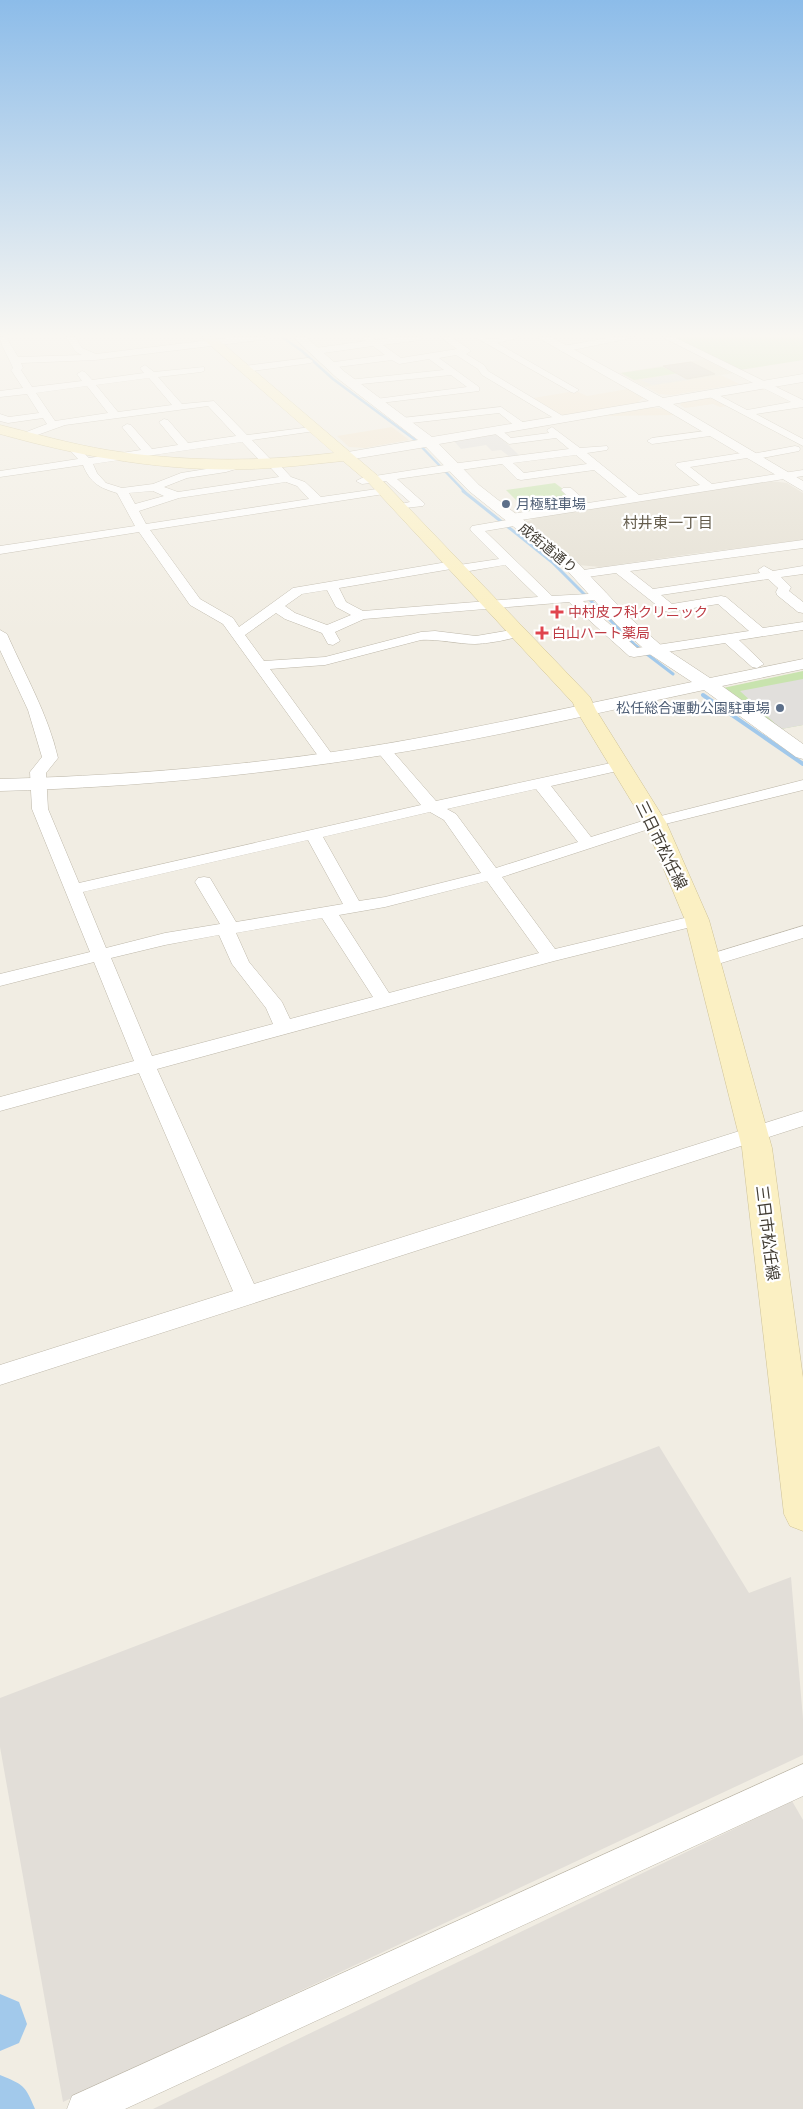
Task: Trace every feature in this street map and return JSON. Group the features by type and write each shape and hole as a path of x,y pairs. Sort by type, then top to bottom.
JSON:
{"main road":[{"name":"三日市松任線","path":"323,435 386,489 455,567 585,706 655,822 697,920 754,1135 803,1514"},
{"path":"25,436 73,441 116,456 203,464 269,464 347,456"}],"street":[{"path":"68,435 92,474 102,485 121,491 155,487 185,475 226,469 242,464"},
{"path":"134,435 148,451"},
{"path":"176,435 185,446"},
{"path":"241,435 287,479 303,486 322,487"},
{"path":"0,474 262,435"},
{"name":"成街道通り","path":"414,435 443,468 474,488 509,522 570,564 580,574 587,598 623,620 647,651 702,680 803,753"},
{"path":"347,456 464,435"},
{"path":"502,435 509,441 540,435"},
{"path":"557,435 598,466 637,499"},
{"path":"652,441 701,435"},
{"path":"715,435 803,487"},
{"path":"788,435 799,446"},
{"path":"696,436 728,458"},
{"path":"711,488 681,464 750,456 799,446"},
{"path":"0,550 386,489 443,468 602,448"},
{"path":"505,461 525,480 598,466"},
{"path":"742,471 757,481"},
{"path":"550,601 476,529 585,506 803,473"},
{"path":"132,509 183,494 287,479"},
{"path":"348,483 386,489"},
{"path":"246,485 264,509"},
{"path":"303,486 317,500"},
{"path":"155,487 167,493 183,494 207,518"},
{"path":"567,490 585,506"},
{"path":"121,491 139,523 194,602 228,621 322,752"},
{"path":"580,574 803,544"},
{"path":"742,552 785,587 782,592 803,609"},
{"path":"238,634 298,592 455,567 508,561"},
{"path":"619,570 669,608 721,600 759,632"},
{"path":"651,593 803,570"},
{"path":"332,587 341,604 361,615"},
{"path":"327,630 361,615 587,598 634,653 803,626"},
{"path":"277,606 290,616 327,630 340,657"},
{"path":"261,665 325,661 421,636 435,635 476,640 517,633"},
{"path":"0,634 14,668 36,710 49,749 50,758 38,778 40,809 145,1064 248,1297"},
{"path":"728,638 757,664"},
{"path":"702,680 757,664 803,655"},
{"path":"322,752 384,750 702,680 803,664"},
{"path":"0,785 38,778 168,776 322,752 437,729 585,706"},
{"path":"384,750 432,807 450,817 550,956"},
{"path":"74,889 620,766"},
{"path":"0,772 38,778"},
{"path":"540,784 588,844"},
{"path":"0,980 165,939 385,902 492,875 655,822 803,785"},
{"path":"313,834 354,907"},
{"path":"204,882 228,928 241,964 275,1006 284,1027"},
{"path":"327,911 384,1000"},
{"path":"0,1104 550,956 697,920"},
{"path":"708,961 803,932"},
{"path":"0,1375 803,1118"},
{"path":"85,2109 803,1780"}],"shaded area":[{"path":"403,435 409,440 365,448 349,447 337,436"},
{"path":"498,435 520,456 510,457 501,450 492,451 486,445 461,449 454,441"},
{"path":"770,481 787,483 803,493 803,540 601,567 578,565 526,522 537,517 595,507"},
{"name":"松任総合運動公園駐車場","path":"803,679 803,725 781,729 740,691"},
{"path":"659,1446 749,1593 791,1577 803,1719 803,1755 63,2102 0,1747 0,1698"},
{"path":"792,1801 803,1820 803,2109 153,2109"}],"green space":[{"path":"555,483 584,505 530,514 506,490"},
{"name":"松任総合運動公園駐車場","path":"803,671 803,725 781,729 723,688"}],"waterway":[{"path":"409,435 465,492"},
{"path":"463,491 552,562 635,645 673,674"},
{"path":"703,695 803,764"},
{"path":"0,2103 7,2109"}],"place":[{"name":"月極駐車場","path":"506,504"},
{"name":"中村皮フ科クリニック","path":"557,612"},
{"name":"白山ハート薬局","path":"542,633"},
{"name":"松任総合運動公園駐車場","path":"780,708"}],"district":[{"name":"村井東一丁目","path":"668,523"}]}
